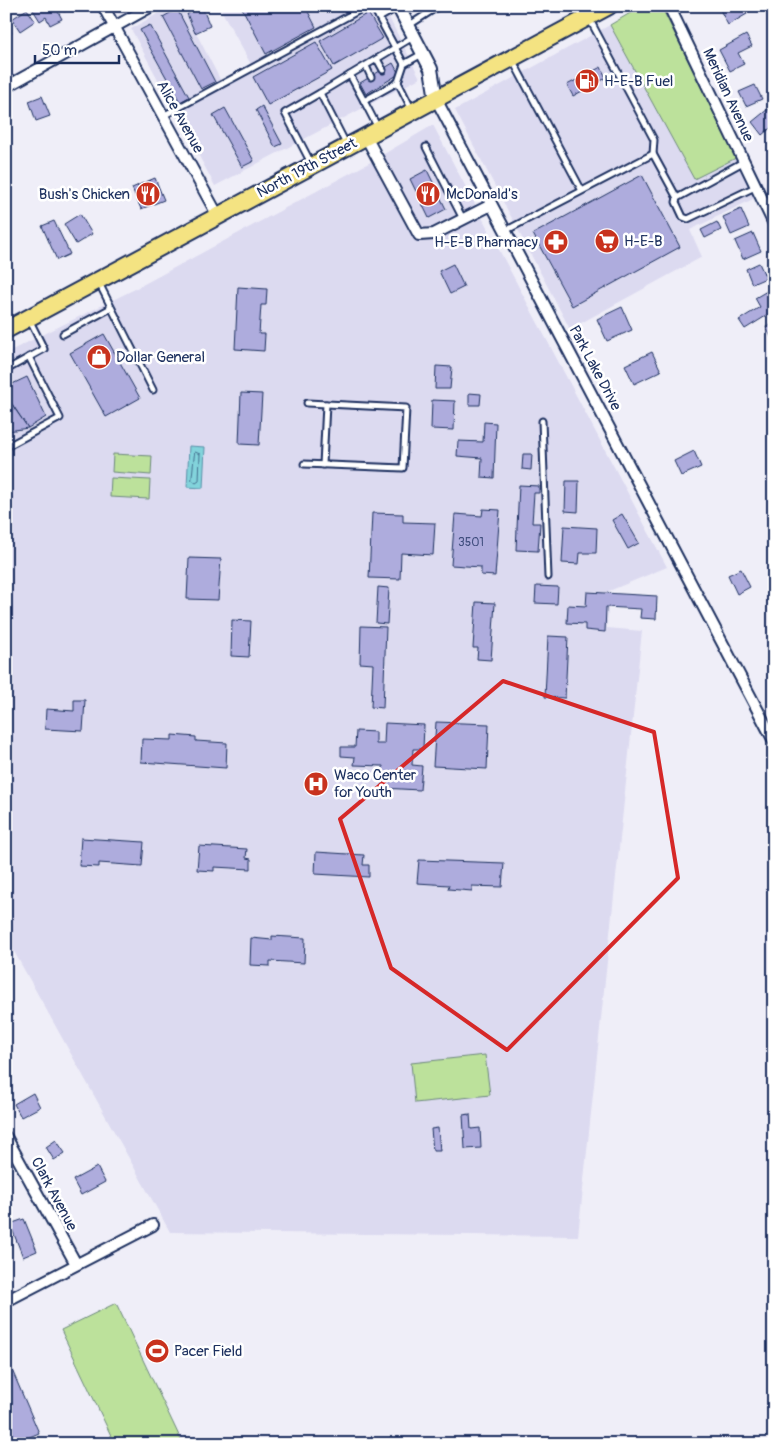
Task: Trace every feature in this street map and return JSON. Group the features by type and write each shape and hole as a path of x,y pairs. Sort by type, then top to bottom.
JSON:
{"main road":[{"name":"North 19th Street","path":"6,330 609,6"}],"street":[{"name":"Alice Avenue","path":"103,6 218,216"},
{"path":"6,86 152,6"},
{"name":"Meridian Avenue","path":"669,6 774,224"},
{"name":"Park Lake Drive","path":"398,7 431,69 436,99 774,741"},
{"path":"372,133 419,235 434,234 491,205"},
{"name":"Clark Avenue","path":"6,1137 76,1264"},
{"path":"6,1301 153,1225"}],"lane":[{"path":"162,116 367,6"},
{"path":"373,6 404,64"},
{"path":"312,166 285,113 395,48 439,6"},
{"path":"379,18 398,7"},
{"path":"589,17 654,140 653,154 677,198 676,202 684,217 694,218 755,187"},
{"path":"413,111 398,82 404,64 423,54"},
{"path":"512,58 581,189"},
{"path":"377,60 383,70"},
{"path":"366,66 371,76"},
{"path":"350,75 364,101 372,133"},
{"path":"364,101 390,83 398,82"},
{"path":"320,93 348,146"},
{"path":"426,147 463,220"},
{"path":"505,231 581,189 653,154"},
{"path":"677,198 744,162"},
{"path":"97,281 153,390"},
{"path":"63,334 111,308"},
{"path":"6,370 44,349 28,318"},
{"path":"6,448 60,418 29,357"},
{"path":"304,464 403,468 406,408 307,403"},
{"path":"323,465 326,404"},
{"path":"542,421 548,577"}],"highlighted area":[{"path":"503,681 654,732 678,878 507,1050 391,968 340,819"}],"shaded area":[{"path":"171,6 182,6 224,87 254,70 219,6 383,6 420,78 215,186 131,29"},
{"path":"610,25 694,178 736,158 755,198 690,230 702,257 570,329 455,110"},
{"name":"Waco Center for Youth","path":"433,125 667,567 609,591 607,628 642,631 578,1236 170,1232 6,937 6,353 133,290 367,164"}],"green space":[{"path":"642,6 661,6 736,158 694,179 610,25"},
{"path":"113,454 152,456 151,475 112,472"},
{"path":"111,478 150,480 149,499 110,497"},
{"path":"485,1055 490,1095 415,1103 411,1063"},
{"path":"116,1303 182,1442 178,1444 115,1444 61,1330"}],"water":[{"path":"189,446 205,447 203,488 187,487"}],"building":[{"path":"36,6 55,6 62,19 50,25 46,17 40,21 32,8"},
{"path":"61,6 74,6 64,12"},
{"path":"241,6 305,6 316,27 266,54"},
{"path":"718,6 743,6 747,14 728,25"},
{"path":"202,7 210,26 195,33 187,14"},
{"path":"27,9 35,21 20,31 12,19"},
{"path":"177,9 215,82 201,89 163,17"},
{"path":"368,13 383,38 334,66 320,41"},
{"path":"6,23 12,33 6,37"},
{"path":"150,25 189,97 180,102 140,30"},
{"path":"746,35 752,46 738,53 744,64 730,71 719,50"},
{"path":"316,42 332,70 268,105 253,77"},
{"path":"393,63 399,74 366,94 360,83"},
{"name":"H-E-B Fuel","path":"601,67 606,78 573,96 567,85"},
{"path":"755,85 762,99 746,106 739,92"},
{"path":"42,96 50,116 36,121 29,101"},
{"path":"262,106 282,144 275,147 256,110"},
{"path":"225,108 254,161 242,167 213,115"},
{"path":"768,109 774,116 774,125 762,135 752,122"},
{"name":"McDonald's","path":"427,170 446,209 429,218 410,179"},
{"name":"H-E-B","path":"642,175 680,247 572,306 533,234"},
{"name":"Bush's Chicken","path":"155,178 164,200 141,209 132,188"},
{"path":"741,209 749,227 731,235 723,217"},
{"path":"80,214 92,234 76,244 64,224"},
{"path":"54,221 70,254 57,260 42,226"},
{"path":"717,222 721,230 705,238 701,230"},
{"path":"753,233 761,251 743,259 735,241"},
{"path":"759,263 766,278 752,284 746,269"},
{"path":"453,264 464,287 450,294 439,271"},
{"path":"238,287 267,289 266,305 261,305 259,334 265,334 264,351 235,349"},
{"path":"767,291 774,302 774,311 745,329 739,320 760,307 755,298"},
{"path":"622,307 632,330 607,341 597,319"},
{"path":"774,322 774,341 773,341 766,327"},
{"path":"104,334 140,398 106,417 70,353"},
{"path":"652,352 661,371 634,384 625,365"},
{"path":"436,366 452,367 450,389 435,389"},
{"path":"27,377 46,417 28,428 6,395 6,387"},
{"path":"241,393 262,394 259,445 239,444"},
{"path":"469,393 481,394 480,405 469,405"},
{"path":"6,395 28,428 8,431 6,429"},
{"path":"432,400 455,401 454,430 431,429"},
{"path":"484,422 496,423 494,478 481,477 482,458 457,456 458,441 483,442"},
{"path":"694,451 701,467 681,476 674,461"},
{"path":"523,454 532,454 531,470 522,469"},
{"path":"566,481 579,481 578,512 565,511"},
{"path":"519,485 539,486 539,493 534,493 532,523 540,523 538,551 516,550"},
{"path":"483,509 500,510 495,576 481,575 481,567 451,565 455,514 482,516"},
{"path":"372,513 403,514 403,522 435,523 433,555 401,553 400,579 369,578"},
{"path":"622,514 639,543 628,549 612,520"},
{"path":"564,526 597,528 596,553 580,553 579,564 562,563"},
{"path":"189,558 221,559 218,600 187,599"},
{"path":"741,569 750,587 737,594 728,575"},
{"path":"536,586 558,587 557,604 535,603"},
{"path":"378,587 389,588 387,624 376,623"},
{"path":"587,592 657,596 656,619 640,618 641,609 606,607 605,632 585,630 585,624 567,623 568,605 586,606"},
{"path":"476,602 495,603 491,660 477,659 478,648 473,648"},
{"path":"232,620 251,621 249,657 231,656"},
{"path":"361,626 386,627 383,708 371,707 373,664 360,663"},
{"path":"548,636 568,637 565,698 545,697"},
{"path":"74,700 85,700 83,731 45,729 46,709 74,711"},
{"path":"436,722 489,724 487,769 433,766"},
{"path":"385,723 424,725 423,749 413,749 412,765 422,766 420,790 382,788 383,766 354,765 355,757 341,756 341,747 355,747 356,731 376,732 376,744 384,744"},
{"path":"172,735 196,737 196,741 227,743 226,768 141,762 142,739 172,740"},
{"path":"81,838 144,842 142,866 99,863 99,867 79,866"},
{"path":"199,846 247,849 246,858 251,859 251,869 214,867 214,871 197,870"},
{"path":"316,852 364,855 363,865 369,865 369,877 315,874"},
{"path":"419,860 504,863 502,887 472,886 472,891 448,889 449,885 417,883"},
{"path":"272,936 305,938 304,963 270,961 270,966 250,965 251,938 272,940"},
{"path":"33,1093 40,1107 21,1117 14,1104"},
{"path":"470,1114 471,1129 480,1128 481,1148 465,1149 463,1115"},
{"path":"438,1128 440,1151 433,1151 431,1129"},
{"path":"56,1140 65,1153 54,1160 46,1147"},
{"path":"97,1167 105,1182 81,1195 73,1180"},
{"path":"24,1219 37,1251 23,1257 10,1224"},
{"path":"12,1370 39,1433 13,1444 6,1444 6,1373"}],"place":[{"name":"H-E-B Fuel","path":"587,81"},
{"name":"Bush's Chicken","path":"148,194"},
{"name":"McDonald's","path":"428,194"},
{"name":"H-E-B","path":"607,241"},
{"name":"H-E-B Pharmacy","path":"556,242"},
{"name":"Dollar General","path":"99,357"},
{"name":"Waco Center for Youth","path":"316,784"},
{"name":"Pacer Field","path":"157,1351"}]}
